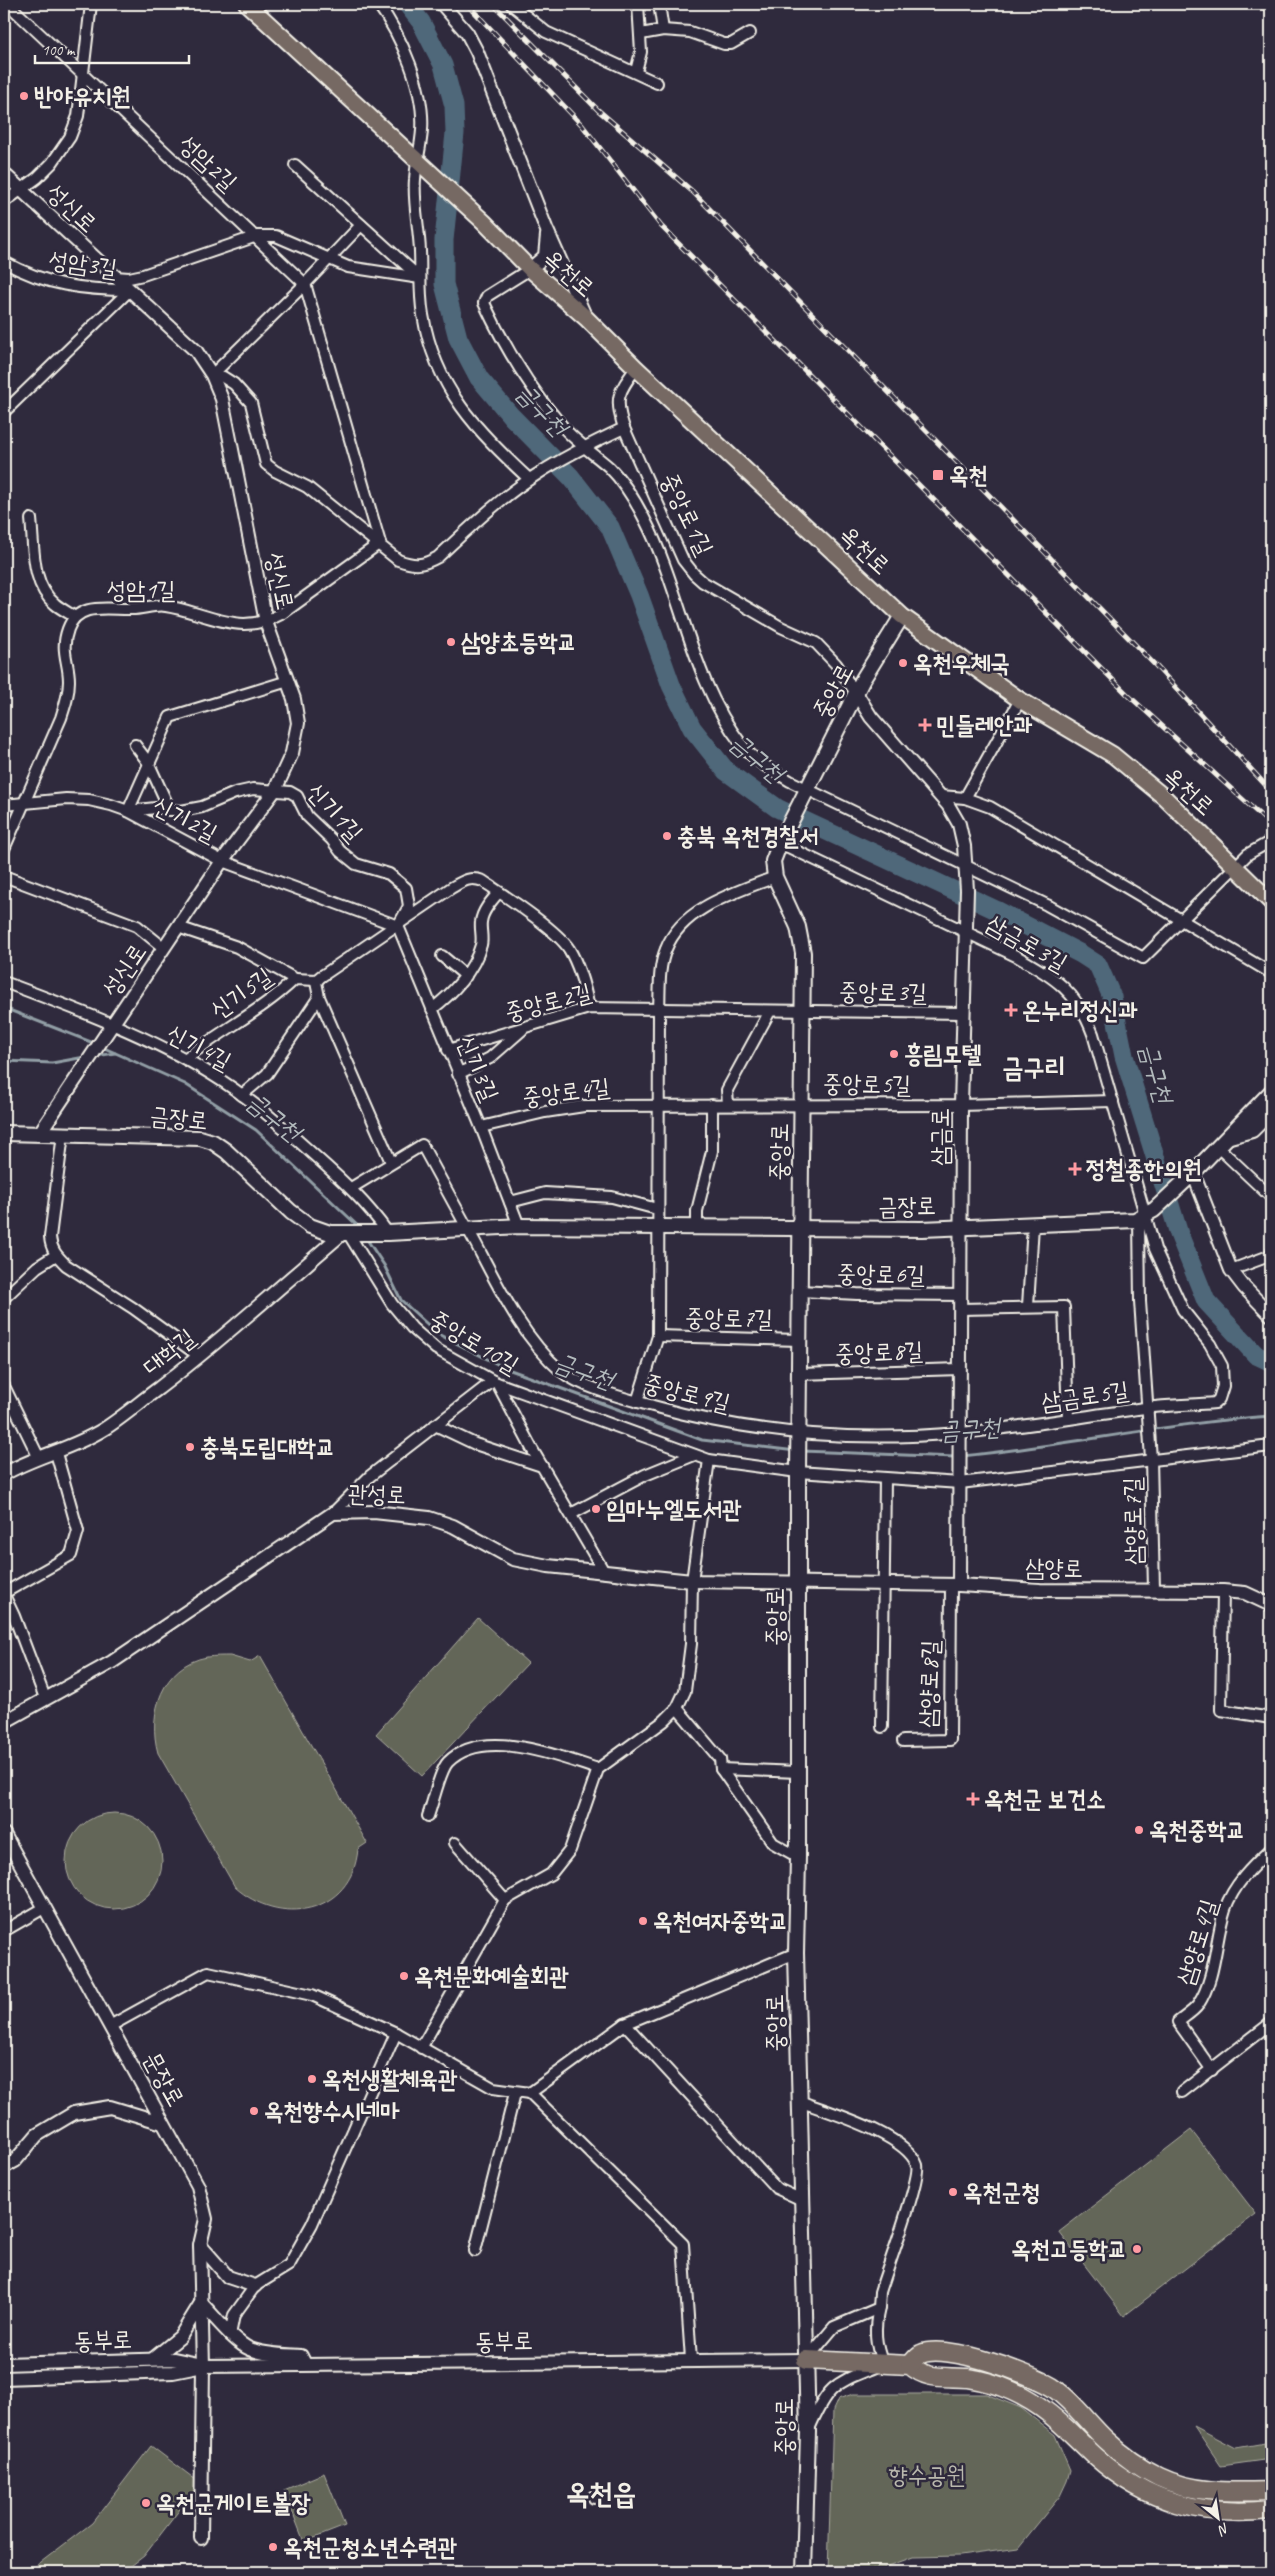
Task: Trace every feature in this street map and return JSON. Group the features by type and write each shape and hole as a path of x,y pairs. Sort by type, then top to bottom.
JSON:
{"highway":[{"path":"910,2365 920,2354 932,2353 963,2355 1012,2368 1052,2388 1113,2446 1134,2463 1160,2478 1187,2487 1210,2491 1271,2491"},
{"path":"806,2360 910,2365 921,2374 970,2378 1010,2390 1041,2405 1128,2482 1155,2495 1182,2506 1216,2512 1242,2513 1271,2510"}],"main road":[{"path":"247,4 417,160"},
{"name":"옥천로","path":"417,160 484,222 530,270 586,318 636,368 902,616 1020,700 1113,755 1164,797 1271,902"},
{"name":"중앙로","path":"782,839 856,693 902,616"},
{"path":"774,877 773,861 782,839"},
{"name":"중앙로","path":"774,877 798,927 803,953 796,1953 808,2432 804,2572"},
{"path":"1146,1215 1190,1176 1271,1092"},
{"path":"1229,1136 1252,1130 1271,1111"},
{"name":"금장로","path":"4,1133 200,1138 212,1142 226,1151 310,1226 330,1233 386,1233 519,1226 801,1229 961,1228 1033,1225 1146,1215"}],"street":[{"name":"성암2길","path":"8,4 306,284"},
{"name":"성신로","path":"4,202 52,163 70,137 78,116 91,4"},
{"path":"378,4 402,45 414,79 422,115 415,181 420,278 427,336 440,374 463,411 477,428 533,477"},
{"path":"442,4 467,33 477,52 546,228 586,318"},
{"path":"511,4 546,32 636,71 657,83"},
{"path":"636,71 644,34 638,4"},
{"path":"659,4 662,30"},
{"path":"644,34 662,30 690,32 724,44 731,44 750,33"},
{"path":"295,166 420,278"},
{"name":"성신로","path":"4,174 196,351 212,376 222,399 266,622 294,699 298,723 292,753 275,790 222,861 39,1134"},
{"path":"212,376 306,284 361,225"},
{"path":"546,228 548,243 545,256 530,270 493,290 484,303 494,326 533,387 564,428 582,448 611,469 645,519 660,552 687,635 713,696 742,746 758,760 790,781 1047,905 1143,958 1182,920 1240,870 1248,854 1271,841"},
{"path":"115,277 129,278 143,275 257,236 276,236 348,267 420,278"},
{"name":"성암3길","path":"4,262 53,283 98,290 130,290"},
{"path":"306,284 380,544"},
{"path":"4,412 130,290"},
{"name":"중앙로1길","path":"636,368 619,391 617,406 624,428 683,560 703,582 781,628 816,643 836,664 856,693"},
{"path":"212,376 223,377 234,384 251,403 266,464 275,471 307,487 398,560 415,566 425,564 438,557 506,497 533,477 582,448 624,428"},
{"path":"31,519 36,570 41,587 54,604 75,616"},
{"name":"성암1길","path":"22,804 61,718 68,696 69,680 64,644 68,628 75,616 88,610 112,607 130,609 163,605 243,624 266,622 290,608 380,544"},
{"path":"128,811 148,762 170,717 288,681"},
{"path":"856,693 871,717 941,796 959,824 967,867"},
{"path":"965,798 1020,700"},
{"name":"신기2길","path":"135,745 148,762 170,810"},
{"path":"170,810 181,811 202,807 235,793 253,789 275,790"},
{"name":"신기1길","path":"275,790 290,792 297,796 307,816 356,864 389,874 406,888 409,906 398,926"},
{"path":"941,796 965,798 990,807 1036,831 1271,973"},
{"name":"신기2길","path":"4,805 66,799 88,800 128,811 222,861"},
{"path":"4,849 22,804"},
{"name":"신기2길","path":"128,811 156,808 170,810"},
{"name":"삼금로3길","path":"782,839 966,927 1050,976 1076,1000 1081,1006 1093,1034 1146,1215"},
{"path":"222,861 398,926 458,884 475,878 484,881 544,926 568,948 584,984 589,1008"},
{"name":"삼금로","path":"960,1480 961,1105 967,867"},
{"path":"4,876 137,926 164,948"},
{"path":"637,1402 658,1336 657,1105 662,963 666,948 677,929 695,914 720,899 774,877"},
{"path":"432,1009 447,998 466,976 481,945 481,919 490,902 499,892"},
{"name":"신기5길","path":"185,1059 211,1038 281,993 295,979 316,980 323,973 398,926"},
{"name":"신기3길","path":"398,926 481,1127 519,1226"},
{"path":"178,927 237,947 295,979"},
{"path":"442,956 466,976"},
{"path":"323,973 316,982 319,997 391,1162"},
{"name":"신기4길","path":"4,982 112,1026 185,1059 242,1095 296,1138 351,1188 373,1212 386,1233"},
{"path":"242,1095 267,1074 319,997"},
{"name":"중앙로2길","path":"448,1050 589,1008 803,1011"},
{"path":"728,1104 727,1090 770,1011"},
{"name":"중앙로3길","path":"803,1011 963,1013"},
{"path":"458,1074 490,1058 524,1027"},
{"name":"중앙로5길","path":"802,1104 961,1105 1113,1101"},
{"path":"697,1227 697,1211 712,1151 712,1104"},
{"name":"중앙로4길","path":"481,1127 545,1112 584,1106 802,1104"},
{"path":"63,1134 50,1237 51,1246 56,1256 133,1308 199,1356"},
{"path":"351,1188 391,1162 422,1145 468,1229"},
{"path":"1218,1148 1271,1197"},
{"path":"1190,1176 1231,1270 1254,1299 1271,1315"},
{"path":"510,1202 545,1193 612,1197 657,1209"},
{"path":"1146,1215 1172,1289 1183,1310 1218,1356 1223,1376 1219,1399 1215,1403 1147,1411"},
{"name":"삼금로5길","path":"959,1437 1068,1419 1147,1411 1140,1301 1146,1215"},
{"path":"1028,1306 1033,1225"},
{"name":"중앙로9길","path":"468,1229 507,1300 531,1338 563,1373 594,1388 637,1402 724,1424 799,1438"},
{"name":"대학길","path":"4,1474 29,1460 56,1453 105,1428 199,1356 346,1233"},
{"name":"중앙로10길","path":"346,1233 392,1304 412,1328 436,1349 495,1382 710,1460 798,1472 885,1479 960,1480 1151,1456 1271,1446"},
{"path":"1231,1270 1269,1256 1271,1253"},
{"path":"4,1298 37,1267 56,1256"},
{"name":"중앙로6길","path":"800,1291 961,1295"},
{"path":"960,1309 1064,1306 1068,1419"},
{"name":"중앙로7길","path":"658,1336 799,1340"},
{"name":"중앙로8길","path":"799,1374 960,1369"},
{"path":"333,1513 370,1476 435,1425 495,1382 603,1570"},
{"path":"4,1386 40,1458"},
{"name":"삼양로7길","path":"1147,1411 1151,1456 1154,1589"},
{"path":"435,1425 475,1444 542,1466"},
{"path":"799,1438 959,1437"},
{"path":"46,1698 4,1594 71,1555 78,1531 56,1453"},
{"path":"571,1514 645,1475 694,1455"},
{"path":"422,2048 505,1900 551,1874 570,1850 598,1769 664,1721 677,1708 685,1691 691,1644 692,1581 710,1460"},
{"path":"882,1727 885,1479"},
{"path":"956,1585 960,1480"},
{"name":"관성로","path":"4,1722 112,1662 333,1513 374,1512 429,1518 452,1526 513,1559 548,1566 603,1570 692,1581 798,1582"},
{"name":"삼양로","path":"798,1582 956,1585 1040,1590 1154,1589 1223,1591 1245,1593 1271,1605"},
{"name":"삼양로8길","path":"903,1741 950,1740 956,1585"},
{"path":"1223,1591 1221,1710 1271,1718"},
{"path":"677,1708 720,1759 721,1769 773,1843 798,1857"},
{"path":"428,1816 447,1763 466,1749 495,1743 556,1756 598,1769"},
{"path":"721,1769 798,1772"},
{"name":"문장로","path":"4,1834 198,2186 206,2219 200,2245 203,2366 201,2538"},
{"path":"455,1843 505,1900"},
{"name":"삼양로4길","path":"1212,2070 1178,2022 1197,2006 1206,1991 1226,1909 1236,1887 1251,1868 1271,1849"},
{"path":"4,1931 44,1908"},
{"path":"530,2094 625,2024 796,1953"},
{"path":"110,2026 208,1972 312,1995 396,2033 493,2088 530,2094 683,2244 691,2360"},
{"path":"1182,2092 1271,2023"},
{"path":"625,2024 776,2188 802,2200"},
{"path":"230,2335 234,2315 255,2286 289,2265 307,2232 396,2033"},
{"path":"475,2251 515,2092"},
{"path":"799,2101 882,2134 908,2150 918,2166 914,2185 880,2292 874,2332 876,2349 883,2364 843,2380 830,2390 823,2398 808,2432"},
{"path":"4,2167 15,2161 36,2135 74,2113 110,2107 163,2122"},
{"path":"200,2245 228,2277 255,2286"},
{"path":"153,2359 180,2337 201,2303 222,2323 230,2335 250,2349 301,2356 305,2364"},
{"path":"806,2360 834,2328 879,2308"},
{"name":"동부로","path":"4,2364 174,2359 203,2366"},
{"name":"동부로","path":"4,2378 173,2372 203,2366 806,2360"}],"green space":[{"path":"478,1618 528,1663 422,1776 376,1734"},
{"path":"230,1656 250,1662 260,1656 367,1843 358,1849 353,1871 342,1888 328,1901 311,1908 292,1910 272,1907 253,1900 235,1887 158,1753 155,1738 157,1708 162,1693 169,1681 179,1670 192,1662 207,1657"},
{"path":"114,1813 132,1817 148,1827 158,1843 162,1861 158,1879 148,1895 132,1905 114,1909 96,1905 80,1895 70,1879 66,1861 70,1843 80,1827 96,1817"},
{"path":"1191,2130 1256,2214 1124,2316 1059,2232"},
{"name":"향수공원","path":"853,2394 986,2394 1021,2408 1055,2435 1070,2470 1067,2481 1060,2496 1018,2548 960,2556 913,2557 883,2568 858,2572 828,2572 833,2410 838,2399"},
{"path":"1194,2426 1236,2448 1271,2442 1271,2459 1221,2466"},
{"name":"옥천군게이트볼장","path":"151,2446 200,2483 144,2556 123,2572 28,2572 92,2523"},
{"path":"324,2473 345,2526 304,2542 284,2490"}],"waterway":[{"name":"금구천","path":"407,4 421,22 443,65 454,106 455,133 444,240 444,284 458,338 479,378 511,416 571,477 610,527 639,595 671,685 692,728 726,771 777,808 996,910 1081,954 1098,965 1112,997 1124,1056 1179,1234 1206,1301 1256,1355 1271,1362"},
{"name":"금구천","path":"4,1008 96,1044"},
{"name":"금구천","path":"102,1047 185,1084 256,1130 360,1228"},
{"path":"96,1056 115,1053"},
{"path":"4,1061 52,1063 85,1057"},
{"name":"금구천","path":"366,1238 384,1265 401,1300 438,1334 505,1368 702,1440 796,1451"},
{"name":"금구천","path":"962,1456 1039,1447 1193,1424 1271,1416"},
{"name":"금구천","path":"802,1451 955,1457"}],"railway":[{"path":"467,4 582,125 661,226 1128,695 1271,825"},
{"path":"493,4 598,110 693,192 1156,666 1271,791"}],"place":[{"name":"반야유치원","path":"24,96"},
{"name":"옥천","path":"938,475"},
{"name":"삼양초등학교","path":"451,642"},
{"name":"옥천우체국","path":"903,663"},
{"name":"민들레안과","path":"925,725"},
{"name":"충북 옥천경찰서","path":"667,836"},
{"name":"온누리정신과","path":"1011,1010"},
{"name":"흥림모텔","path":"894,1054"},
{"name":"정철종한의원","path":"1075,1169"},
{"name":"충북도립대학교","path":"190,1447"},
{"name":"임마누엘도서관","path":"596,1509"},
{"name":"옥천군 보건소","path":"973,1799"},
{"name":"옥천중학교","path":"1139,1830"},
{"name":"옥천여자중학교","path":"643,1921"},
{"name":"옥천문화예술회관","path":"404,1976"},
{"name":"옥천생활체육관","path":"312,2079"},
{"name":"옥천향수시네마","path":"254,2111"},
{"name":"옥천군청","path":"953,2192"},
{"name":"옥천고등학교","path":"1137,2249"},
{"name":"옥천군게이트볼장","path":"146,2503"},
{"name":"옥천군청소년수련관","path":"273,2547"}],"district":[{"name":"금구리","path":"1034,1067"},
{"name":"옥천읍","path":"601,2493"}]}
